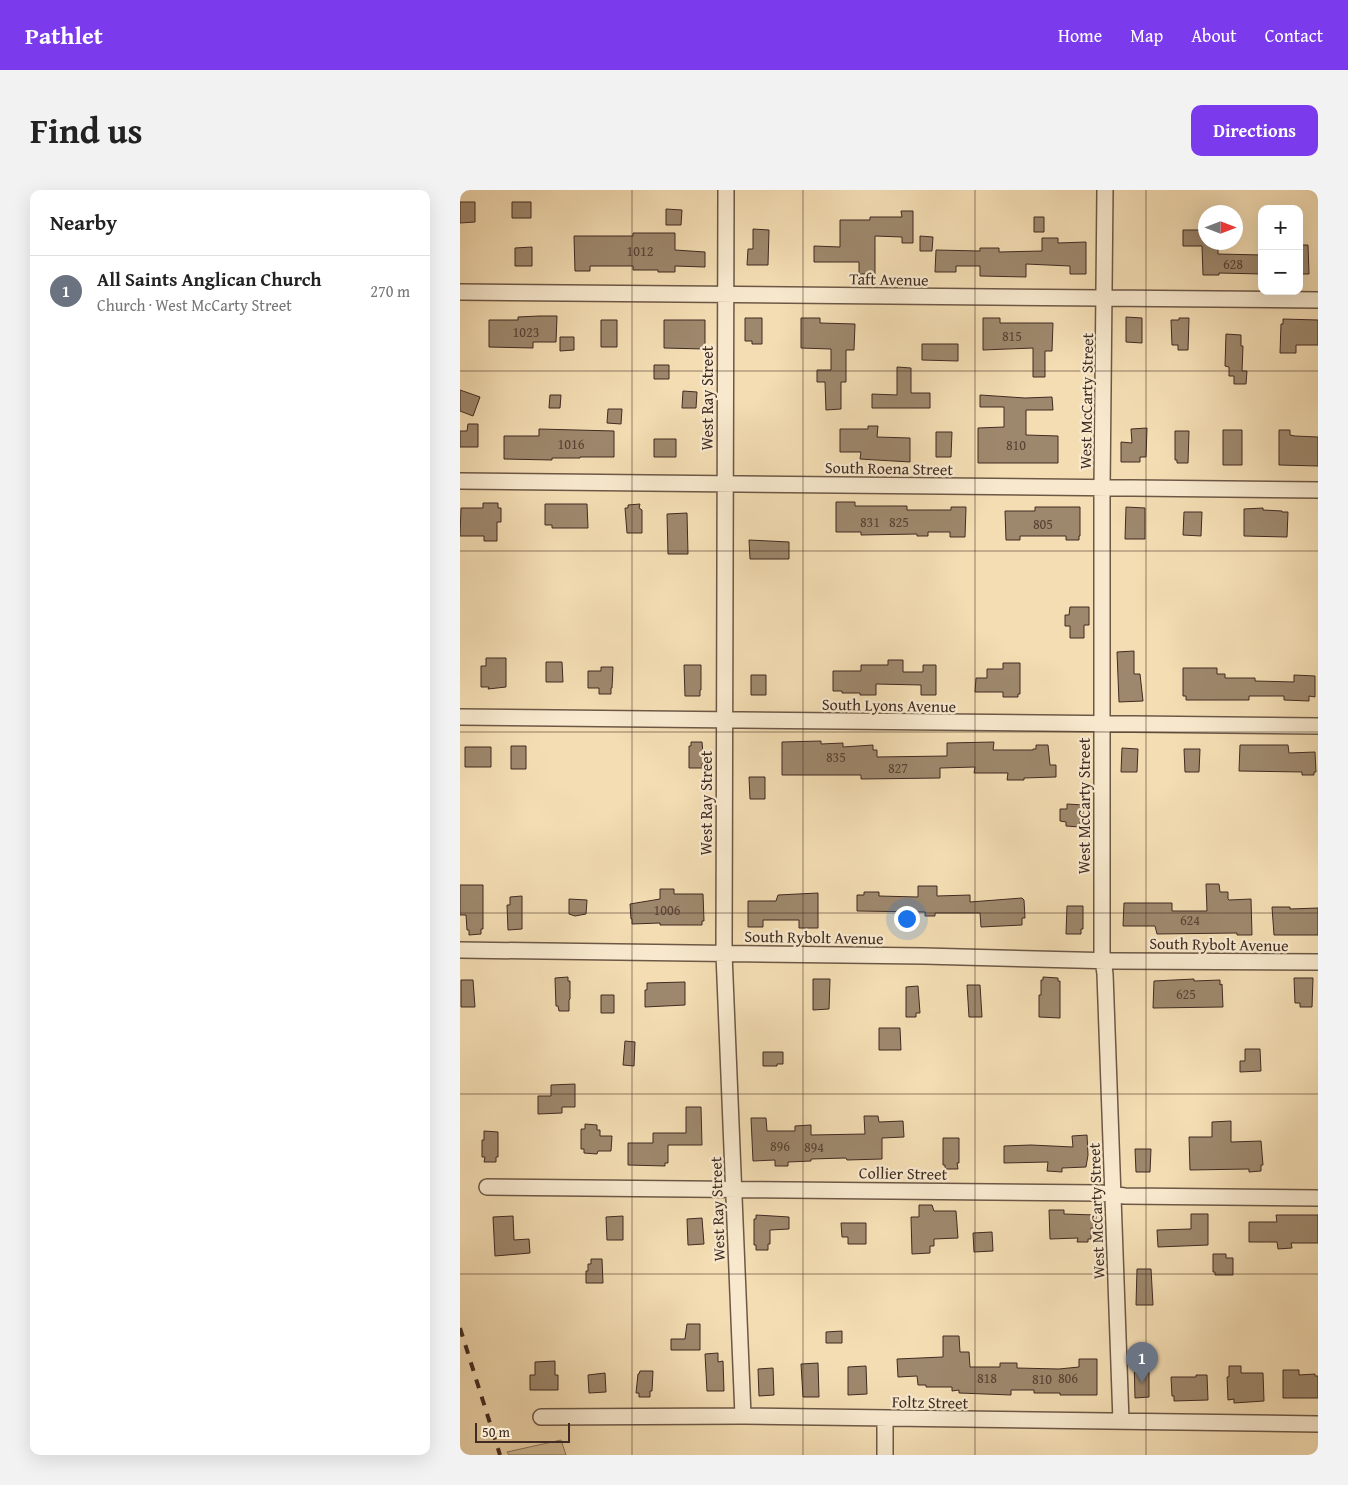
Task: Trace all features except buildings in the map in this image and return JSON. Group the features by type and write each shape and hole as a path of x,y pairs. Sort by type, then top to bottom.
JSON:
{"street":[{"name":"West Ray Street","path":"726,190 724,954 743,1416"},
{"name":"West McCarty Street","path":"1106,190 1102,488 1103,960 1121,1421"},
{"name":"Taft Avenue","path":"460,292 1318,300"},
{"name":"South Roena Street","path":"460,481 1318,490"},
{"name":"South Lyons Avenue","path":"460,717 1318,726"},
{"name":"South Rybolt Avenue","path":"460,950 1318,962"},
{"name":"Collier Street","path":"487,1187 1100,1193 1126,1196 1318,1198"},
{"name":"Foltz Street","path":"541,1417 743,1416 1318,1424"},
{"path":"885,1419 885,1455"}],"shaded area":[{"path":"561,1440 566,1455 509,1455 507,1452"}],"railway":[{"path":"460,1328 500,1455"}],"place":[{"name":"All Saints Anglican Church","path":"1142,1383"}]}
